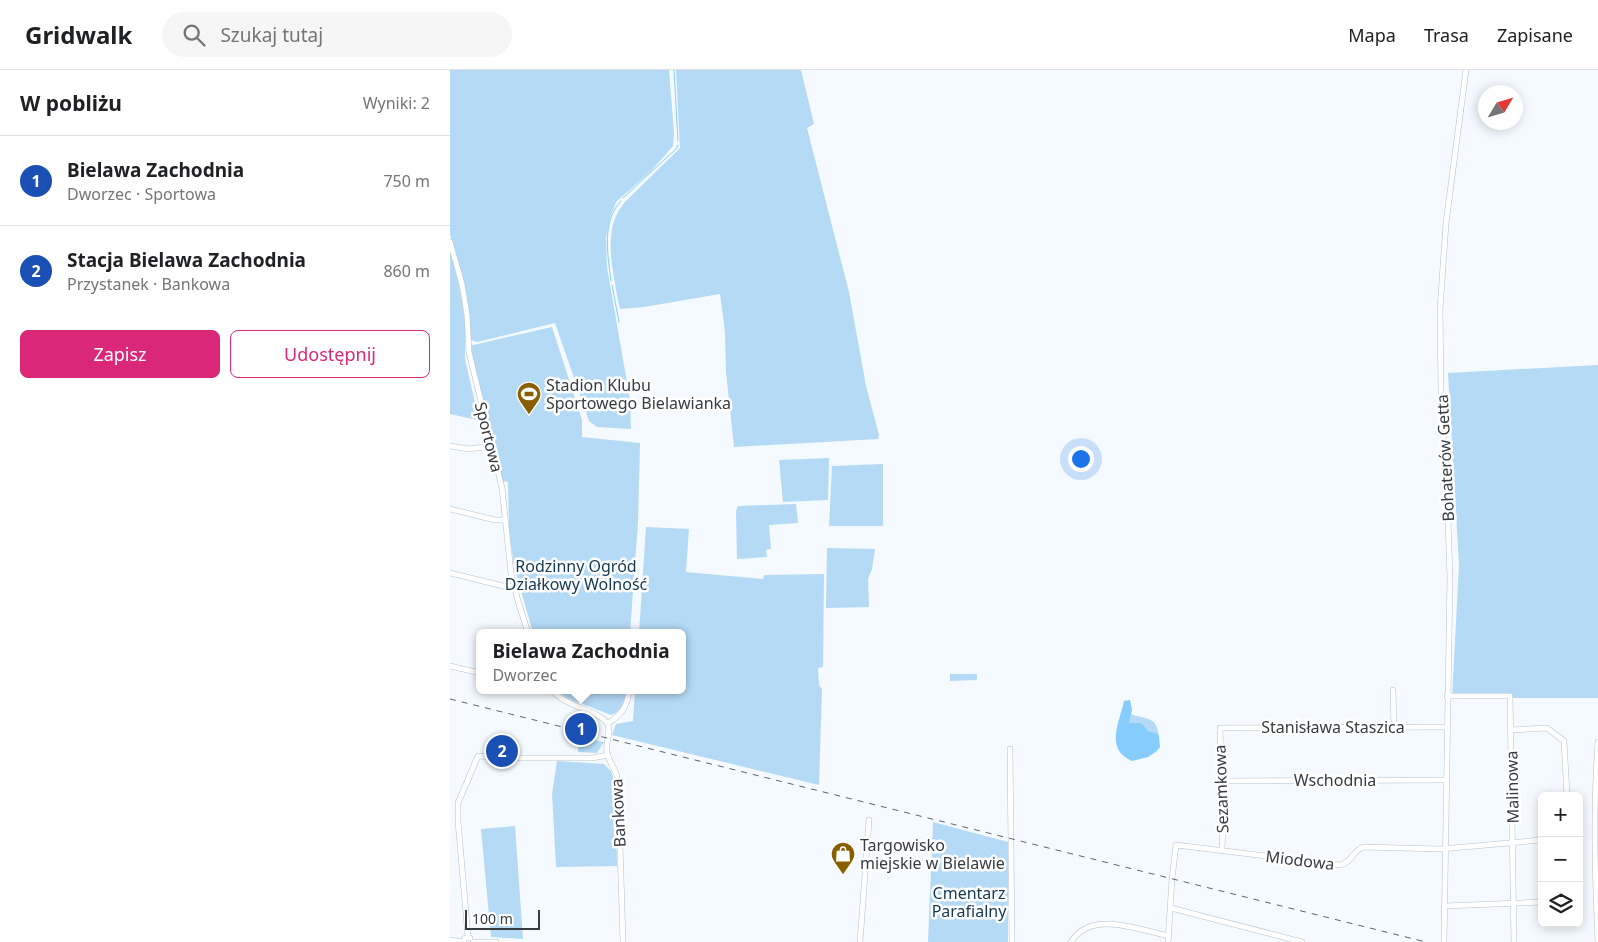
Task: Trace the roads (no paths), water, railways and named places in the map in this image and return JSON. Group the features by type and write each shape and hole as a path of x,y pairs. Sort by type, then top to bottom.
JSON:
{"street":[{"name":"Bohaterów Getta","path":"1444,942 1450,564 1447,480 1440,391 1440,310 1446,223 1466,70"},
{"name":"Sportowa","path":"450,242 463,290 469,352 502,488 514,586 527,629"},
{"path":"450,446 469,449 491,446"},
{"path":"450,509 497,520 505,520"},
{"path":"450,573 507,587 514,586"},
{"path":"450,666 476,672"},
{"path":"1393,690 1394,727"},
{"path":"556,694 562,700 601,717 608,723 609,732 606,745 608,755"},
{"path":"608,723 617,718 622,711 629,694"},
{"name":"Malinowa","path":"1447,696 1510,696 1514,942"},
{"name":"Stanisława Staszica","path":"1220,728 1446,727"},
{"name":"Sezamkowa","path":"1220,728 1224,815 1222,851"},
{"path":"1511,730 1547,728 1564,741 1567,792"},
{"path":"1598,742 1594,804 1594,868 1598,942"},
{"path":"1010,748 1012,942"},
{"name":"Bankowa","path":"468,937 458,803 478,756 592,758 608,755 616,770 618,781 624,942"},
{"name":"Wschodnia","path":"1223,781 1446,780"},
{"path":"860,942 869,820"},
{"path":"1446,848 1538,841"},
{"name":"Miodowa","path":"1171,908 1176,845 1340,866 1346,864 1357,850 1364,847 1446,848"},
{"path":"1445,906 1538,902"},
{"path":"1071,942 1085,928 1102,924 1112,924 1168,939 1171,908 1302,942"},
{"path":"450,940 463,942 468,937 473,942 496,942"}],"waterway":[{"path":"674,70 678,141"},
{"path":"623,198 678,145"},
{"path":"611,281 607,239 608,229 615,209 621,201"},
{"path":"612,285 619,322"}],"railway":[{"path":"450,699 1426,942"}],"place":[{"name":"Stadion Klubu Sportowego Bielawianka","path":"529,415"},
{"name":"Bielawa Zachodnia","path":"581,729"},
{"name":"Stacja Bielawa Zachodnia","path":"502,751"},
{"name":"Targowisko miejskie w Bielawie","path":"843,875"}],"park label":[{"name":"Rodzinny Ogród Działkowy Wolność","path":"576,575"},
{"name":"Cmentarz Parafialny","path":"969,902"}]}
